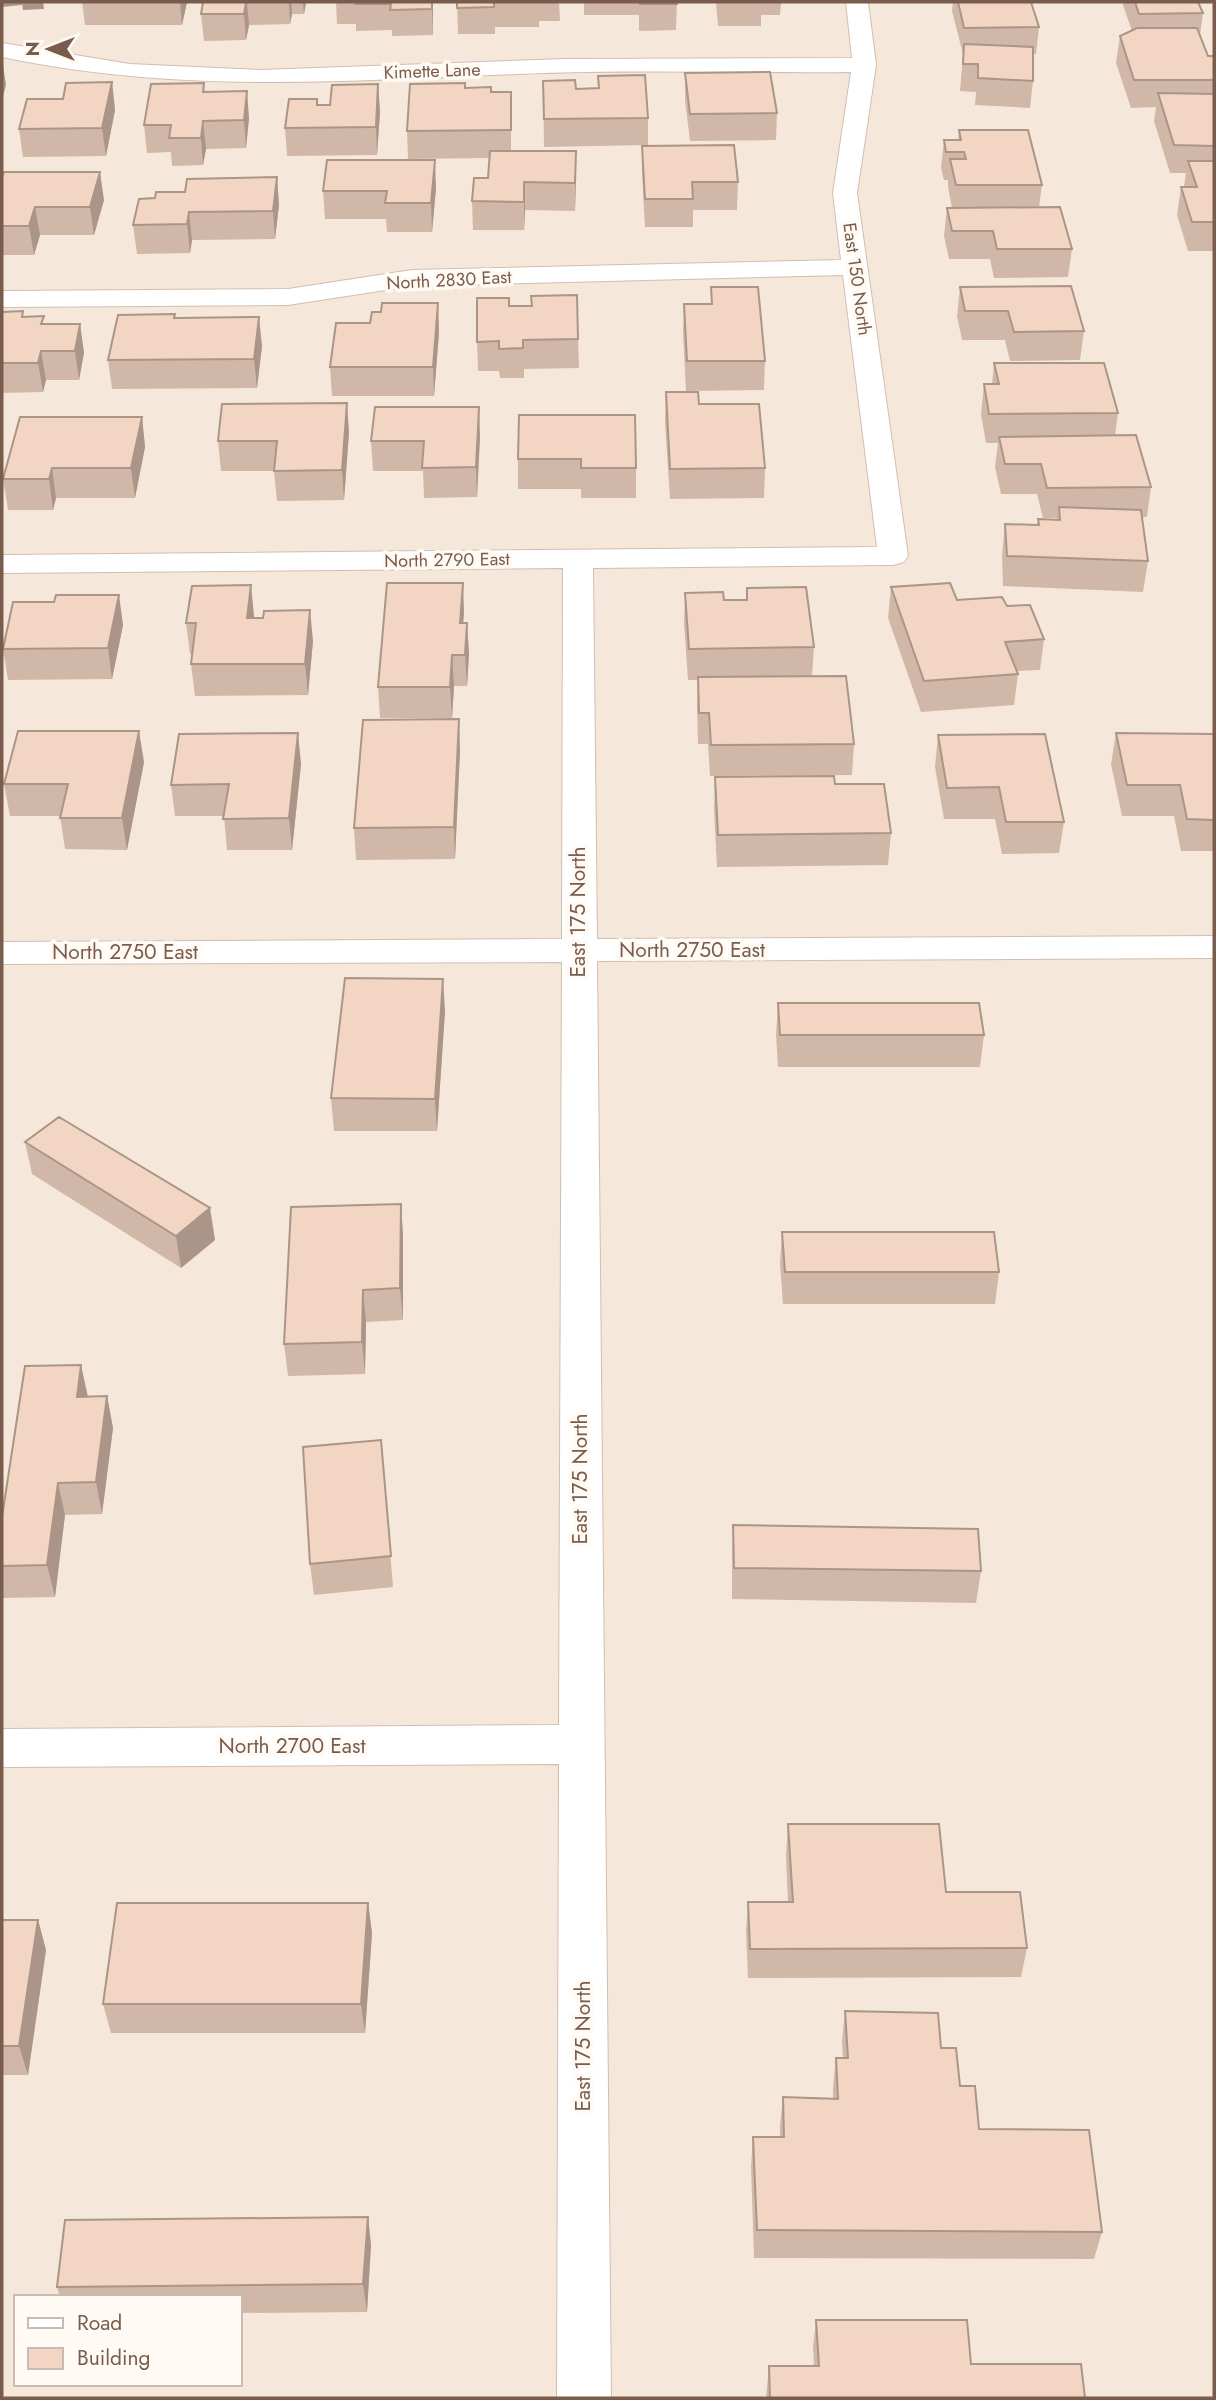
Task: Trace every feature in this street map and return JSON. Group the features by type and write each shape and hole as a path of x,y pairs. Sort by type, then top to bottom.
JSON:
{"street":[{"name":"East 150 North","path":"857,2 864,65 845,193 893,556"},
{"name":"Kimette Lane","path":"2,50 44,61 159,74 278,77 538,67 864,65"},
{"name":"North 2830 East","path":"2,299 288,298 412,278 855,267"},
{"name":"North 2790 East","path":"2,564 893,556"},
{"name":"East 175 North","path":"578,559 584,2398"},
{"name":"North 2750 East","path":"2,953 1214,947"},
{"name":"North 2700 East","path":"2,1748 582,1744"}],"shaded area":[{"path":"2,2 1214,2 1214,2398 2,2398"}],"building":[{"path":"203,2 246,2 244,14 201,14"},
{"path":"355,2 432,2 432,9 390,10 391,4"},
{"path":"457,2 494,2 494,7 457,8"},
{"path":"677,2 677,4 640,4"},
{"path":"958,2 1031,2 1039,27 964,28"},
{"path":"1135,2 1198,2 1203,13 1139,14"},
{"path":"1137,28 1197,28 1208,56 1214,56 1214,80 1134,80 1120,36"},
{"path":"964,44 1033,47 1033,81 978,78 978,64 963,64"},
{"path":"770,72 777,113 690,114 685,73"},
{"path":"645,75 648,118 544,119 543,81 575,80 576,89 599,88 598,76"},
{"path":"112,82 102,128 19,129 27,99 63,99 66,83"},
{"path":"204,83 203,92 247,91 244,120 203,121 201,138 169,138 171,125 144,125 151,84"},
{"path":"465,83 465,88 491,87 491,92 511,92 511,130 407,131 410,84"},
{"path":"378,84 376,127 285,128 289,99 317,99 317,105 330,105 332,85"},
{"path":"1158,93 1214,94 1214,146 1174,145"},
{"path":"959,130 1028,130 1042,185 956,185 950,159 966,159 964,152 946,152 944,140 961,140"},
{"path":"734,145 738,182 692,182 693,199 645,199 642,146"},
{"path":"490,151 576,151 575,183 524,182 524,202 472,201 474,178 488,178"},
{"path":"327,160 435,160 431,203 385,203 387,191 323,191"},
{"path":"1188,161 1214,161 1214,222 1192,222 1181,187 1197,187"},
{"path":"4,172 100,172 90,207 35,207 29,226 2,226"},
{"path":"277,177 273,211 189,212 187,224 133,225 139,199 155,198 156,192 185,192 187,179"},
{"path":"1060,207 1072,249 997,249 993,231 952,231 947,208"},
{"path":"1071,286 1084,331 1014,332 1008,311 965,311 960,287"},
{"path":"711,287 758,287 765,361 687,361 684,304 712,304"},
{"path":"577,295 578,339 523,340 523,348 499,349 499,341 477,342 477,298 509,298 509,306 532,306 531,296"},
{"path":"382,303 438,303 433,367 330,367 336,323 370,323 372,312 381,312"},
{"path":"23,311 22,317 44,316 41,324 80,324 75,351 41,351 38,363 2,363 2,312"},
{"path":"175,314 174,318 259,317 254,359 108,360 118,315"},
{"path":"994,363 1104,363 1118,413 989,414 984,384 999,384"},
{"path":"666,392 698,392 699,404 759,404 765,468 670,469"},
{"path":"347,403 342,470 274,471 277,441 218,441 222,404"},
{"path":"375,407 479,407 476,467 422,468 424,441 371,441"},
{"path":"519,415 635,415 636,468 581,468 581,459 518,459"},
{"path":"20,417 142,417 131,468 52,468 49,479 3,479"},
{"path":"1136,435 1151,487 1047,488 1041,464 1005,464 999,437"},
{"path":"1059,507 1141,510 1148,561 1007,556 1005,524 1039,525 1038,519 1060,520"},
{"path":"387,583 463,583 460,623 467,623 465,655 452,655 450,687 378,687"},
{"path":"950,583 957,600 1002,597 1007,606 1030,605 1044,639 1005,642 1018,674 924,681 891,587"},
{"path":"251,585 247,618 263,618 264,611 310,610 305,664 191,664 196,623 186,623 192,586"},
{"path":"806,587 814,647 689,649 685,593 723,592 724,600 747,600 747,588"},
{"path":"56,595 119,595 108,648 3,649 13,602 54,602"},
{"path":"846,676 854,744 711,745 709,713 699,713 698,677"},
{"path":"459,719 454,827 354,828 363,720"},
{"path":"18,731 139,731 122,818 60,818 68,784 4,784"},
{"path":"298,733 289,818 223,819 229,784 171,785 179,734"},
{"path":"1116,733 1214,734 1214,820 1187,819 1180,785 1127,785"},
{"path":"1045,734 1064,822 1006,822 999,787 947,788 938,735"},
{"path":"834,776 835,784 884,784 891,833 718,835 715,777"},
{"path":"345,978 443,979 435,1099 331,1098"},
{"path":"778,1003 979,1003 984,1035 780,1035"},
{"path":"59,1117 210,1208 176,1236 25,1142"},
{"path":"401,1204 400,1288 363,1290 362,1342 284,1344 291,1207"},
{"path":"782,1232 994,1232 999,1272 785,1272"},
{"path":"81,1365 77,1397 107,1396 96,1482 58,1483 47,1565 2,1566 2,1517 25,1366"},
{"path":"381,1440 391,1556 310,1564 303,1447"},
{"path":"733,1525 978,1529 981,1571 734,1568"},
{"path":"788,1824 939,1824 946,1892 1020,1892 1027,1948 750,1949 748,1902 793,1902"},
{"path":"117,1903 368,1903 361,2004 103,2004"},
{"path":"2,1920 38,1920 19,2046 2,2046"},
{"path":"845,2011 938,2013 941,2048 956,2048 960,2086 975,2086 979,2129 1089,2130 1102,2232 757,2230 753,2137 784,2137 783,2097 838,2099 836,2058 848,2058"},
{"path":"368,2217 363,2284 57,2287 65,2220"},
{"path":"816,2320 967,2320 971,2364 1081,2364 1085,2398 770,2398 769,2366 819,2366"}]}
